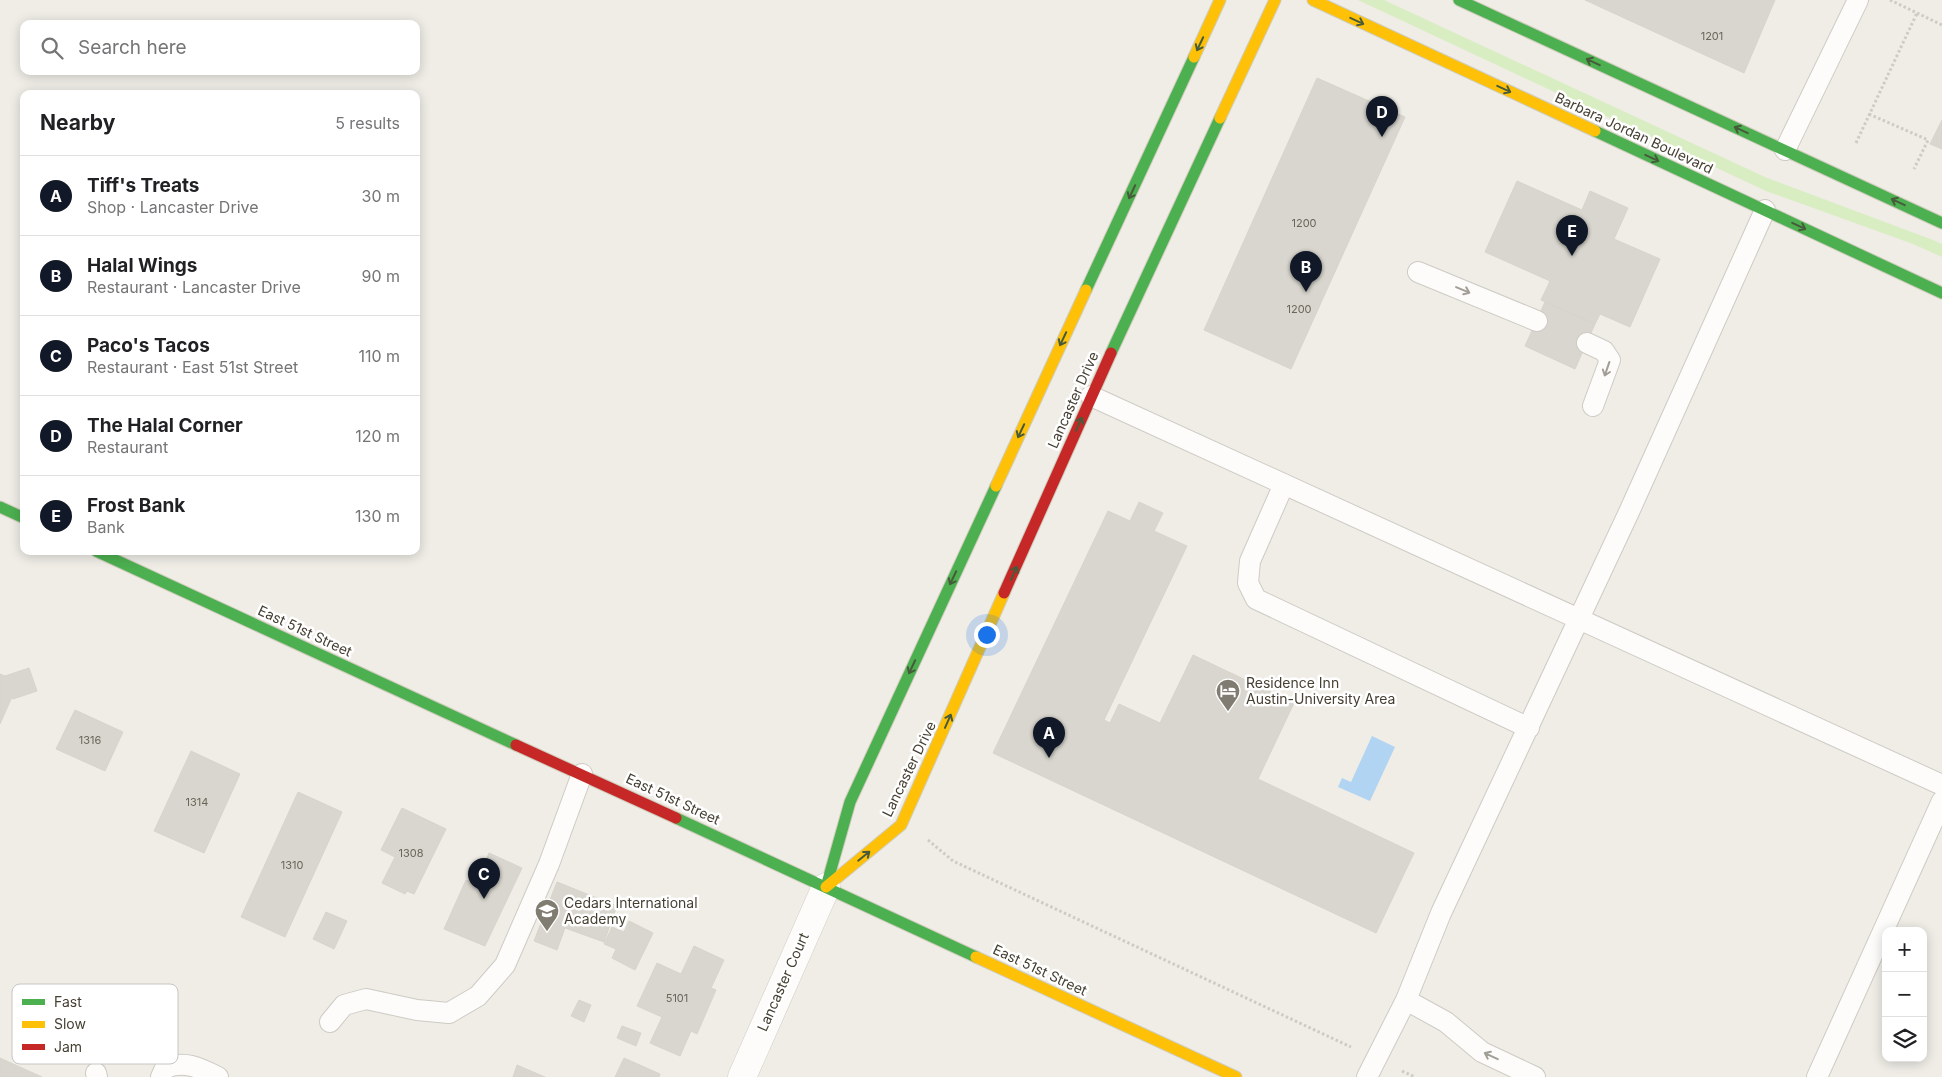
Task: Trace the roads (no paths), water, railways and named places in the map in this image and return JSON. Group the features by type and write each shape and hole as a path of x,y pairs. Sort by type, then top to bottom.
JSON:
{"street":[{"path":"826,887 850,802 1220,0"},
{"name":"Lancaster Drive","path":"826,887 901,825 1091,396 1275,0"},
{"name":"Barbara Jordan Boulevard","path":"1313,0 1942,293"},
{"path":"1459,0 1942,223"},
{"path":"0,507 20,516"},
{"name":"East 51st Street","path":"105,555 1236,1077"},
{"name":"Lancaster Court","path":"742,1077 826,887"}],"lane":[{"path":"1785,150 1858,0"},
{"path":"1372,1068 1406,1000 1441,913 1529,728 1713,329 1765,210"},
{"path":"1418,272 1537,321"},
{"path":"1586,343 1604,350 1610,360 1593,406"},
{"path":"1091,396 1942,785"},
{"path":"1284,484 1250,561 1248,583 1256,599 1529,728"},
{"path":"330,1022 344,1005 366,999 417,1010 449,1013 478,996 505,965 549,864 582,774"},
{"path":"1817,1077 1942,801"},
{"path":"1406,1000 1446,1022 1482,1052 1536,1077"},
{"path":"178,1063 198,1067 218,1077"},
{"path":"161,1077 165,1068 175,1064"}],"water":[{"path":"1372,736 1395,747 1370,801 1338,787 1342,778 1351,782"}],"place":[{"name":"The Halal Corner","path":"1382,137"},
{"name":"Frost Bank","path":"1572,256"},
{"name":"Halal Wings","path":"1306,292"},
{"name":"Residence Inn Austin-University Area","path":"1228,712"},
{"name":"Tiff's Treats","path":"1049,758"},
{"name":"Paco's Tacos","path":"484,899"},
{"name":"Cedars International Academy","path":"547,932"}]}
